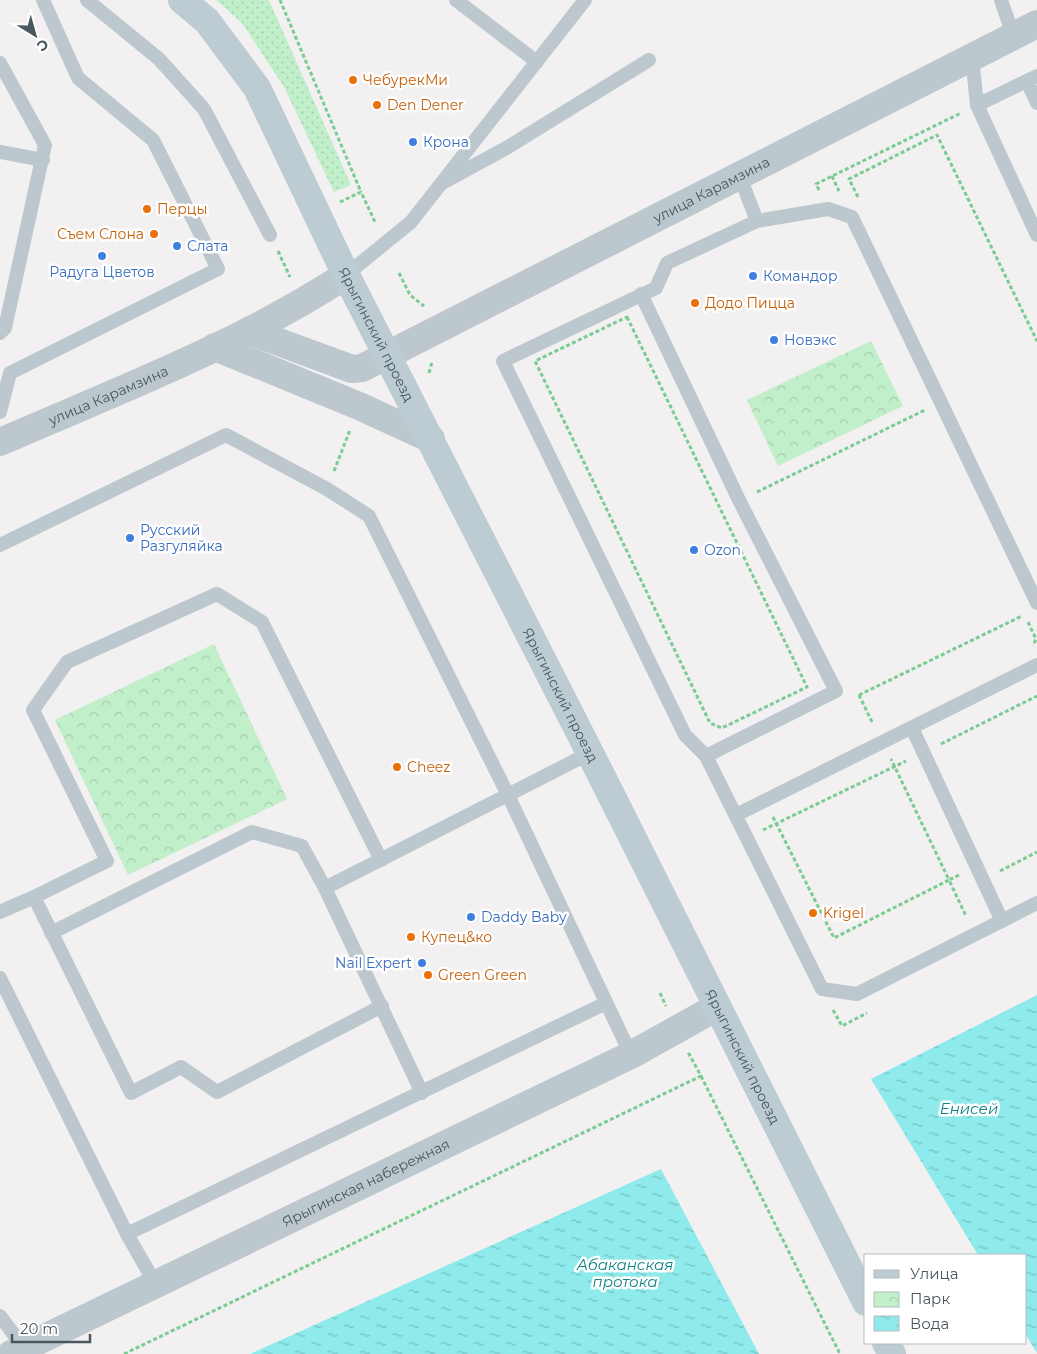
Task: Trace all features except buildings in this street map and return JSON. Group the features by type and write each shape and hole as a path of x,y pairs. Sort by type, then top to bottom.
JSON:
{"main road":[{"name":"Ярыгинский проезд","path":"182,0 207,21 257,88 346,275 590,753 864,1298"}],"street":[{"name":"улица Карамзина","path":"249,332 352,368 362,368 740,177 1025,30"},
{"name":"улица Карамзина","path":"0,442 249,332 304,303 346,275"},
{"path":"215,347 359,406 431,439"},
{"name":"Ярыгинская набережная","path":"17,1351 631,1054 717,1008"}],"lane":[{"path":"0,412 10,373 218,269 153,140 78,78 43,0"},
{"path":"87,0 159,60 204,109 270,235"},
{"path":"456,0 536,62"},
{"path":"346,275 411,222 438,185 585,0"},
{"path":"1001,0 1025,30"},
{"path":"972,56 977,105 1031,207 1037,235"},
{"path":"438,185 508,147 650,60"},
{"path":"0,63 45,145 5,328 0,333"},
{"path":"977,105 1032,79 1037,102"},
{"path":"0,152 43,160"},
{"path":"740,177 756,221"},
{"path":"1037,604 852,217 828,209 756,221 667,263 656,288 503,361 685,735 706,756 822,989 857,994 1037,903"},
{"path":"641,294 739,500 836,691 706,756"},
{"path":"0,545 226,435 326,489 369,516 508,795 631,1054"},
{"path":"0,912 107,861 33,710 67,662 217,594 262,622 381,860"},
{"path":"736,815 912,728 966,699 1033,659"},
{"path":"912,728 975,868 1002,922"},
{"path":"325,888 590,753"},
{"path":"50,933 252,832 302,846 325,888 422,1093"},
{"path":"34,897 50,933 131,1093 181,1067 217,1092 382,1006"},
{"path":"1,985 156,1285"},
{"path":"128,1234 606,1003"},
{"path":"0,1316 17,1351"}],"path":[{"path":"280,0 361,192 378,227"},
{"path":"828,209 816,184 977,105"},
{"path":"862,204 849,179 937,136 1036,335 1037,341"},
{"path":"338,203 361,192"},
{"path":"398,273 410,295 428,310"},
{"path":"627,317 807,687 722,728 710,723 536,361 627,317"},
{"path":"757,492 927,409 932,418"},
{"path":"326,489 350,429"},
{"path":"753,483 761,500"},
{"path":"854,686 859,695 1025,615 1036,639 1033,659"},
{"path":"940,744 1037,696"},
{"path":"940,744 944,737"},
{"path":"940,744 944,753"},
{"path":"747,838 922,753"},
{"path":"895,767 975,935"},
{"path":"776,824 834,938 975,868"},
{"path":"995,863 999,872 1037,852"},
{"path":"660,993 840,1354"},
{"path":"124,1354 701,1076"}],"green space":[{"path":"216,0 269,0 351,185 334,192 284,87 242,23"},
{"path":"871,341 903,406 778,466 747,400"},
{"path":"214,644 287,799 128,875 55,720"}],"water":[{"name":"Енисей","path":"1037,995 1037,1353 1027,1337 1027,1254 977,1254 871,1079"},
{"name":"Абаканская протока","path":"661,1169 759,1354 250,1354 261,1349"}],"place":[{"name":"ЧебурекМи","path":"353,80"},
{"name":"Den Dener","path":"377,105"},
{"name":"Крона","path":"413,142"},
{"name":"Перцы","path":"147,209"},
{"name":"Съем Слона","path":"154,234"},
{"name":"Слата","path":"177,246"},
{"name":"Радуга Цветов","path":"102,256"},
{"name":"Командор","path":"753,276"},
{"name":"Додо Пицца","path":"695,303"},
{"name":"Новэкс","path":"774,340"},
{"name":"Русский Разгуляйка","path":"130,538"},
{"name":"Ozon","path":"694,550"},
{"name":"Cheez","path":"397,767"},
{"name":"Krigel","path":"813,913"},
{"name":"Daddy Baby","path":"471,917"},
{"name":"Купец&ко","path":"411,937"},
{"name":"Nail Expert","path":"422,963"},
{"name":"Green Green","path":"428,975"}]}
